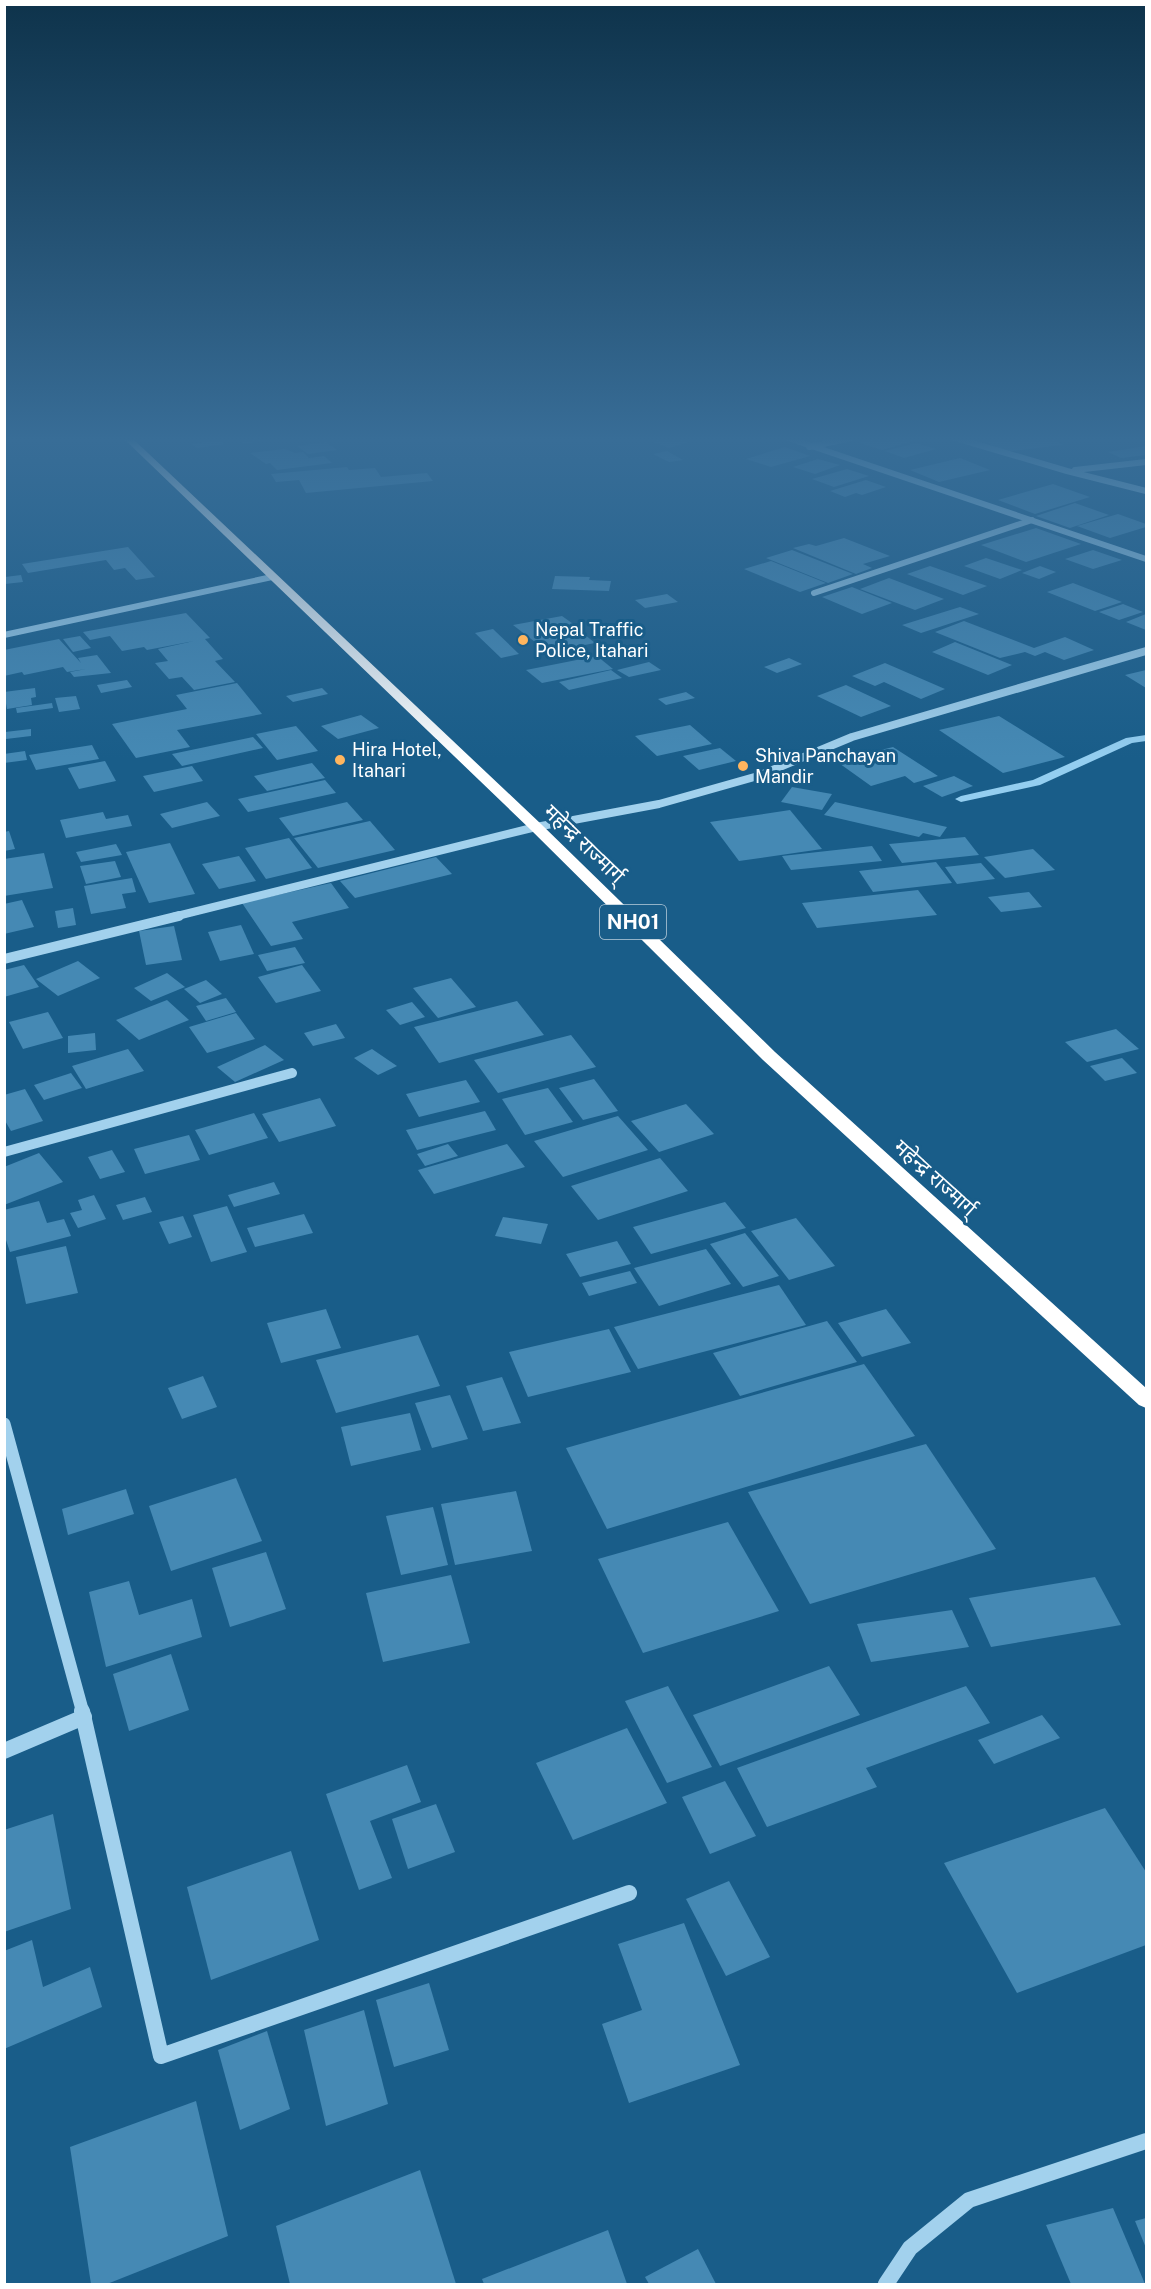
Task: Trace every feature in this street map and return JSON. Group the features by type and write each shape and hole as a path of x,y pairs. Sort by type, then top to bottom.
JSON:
{"highway":[{"name":"महेन्द्र राज्मार्ग्","path":"237,544 536,826 769,1056 1143,1393"}],"street":[{"path":"814,593 961,544"},
{"path":"1102,544 1146,559"},
{"path":"4,635 272,578"},
{"path":"4,959 536,826 659,804 747,779 852,737 1146,651"},
{"path":"4,1152 292,1072"},
{"path":"4,1424 84,1717 161,2056 629,1893"},
{"path":"4,1751 84,1717"},
{"path":"886,2284 909,2248 969,2200 1146,2140"}],"building":[{"path":"809,544 816,546 859,544 890,556 863,564 872,568 856,574 793,548"},
{"path":"985,544 1081,544 1026,562 981,545"},
{"path":"128,547 155,577 136,580 125,568 114,570 106,560 28,573 22,564"},
{"path":"792,550 853,574 828,583 766,558"},
{"path":"1093,550 1122,560 1093,569 1065,559"},
{"path":"986,558 1022,570 1000,579 964,566"},
{"path":"771,561 826,583 800,592 744,569"},
{"path":"930,566 987,586 963,595 907,574"},
{"path":"1040,566 1056,572 1039,579 1022,573"},
{"path":"21,575 23,582 5,584 5,577"},
{"path":"555,576 590,577 589,580 611,581 609,591 552,589"},
{"path":"889,578 944,599 915,610 860,589"},
{"path":"1073,583 1122,602 1095,611 1047,592"},
{"path":"852,587 892,603 862,614 822,597"},
{"path":"667,594 678,602 645,608 635,600"},
{"path":"1123,604 1143,612 1119,620 1099,612"},
{"path":"960,607 979,614 921,633 902,625"},
{"path":"186,613 210,638 205,639 223,659 215,661 235,682 194,690 182,677 169,679 155,663 168,661 158,649 194,641 147,650 144,647 122,651 110,636 90,640 83,632"},
{"path":"1146,614 1146,630 1126,622"},
{"path":"562,616 579,628 541,637 579,630 595,643 548,652 513,625"},
{"path":"964,621 1034,648 1065,637 1094,650 1064,660 1045,652 1035,656 1025,652 1000,658 935,632"},
{"path":"493,629 519,654 501,658 475,633"},
{"path":"80,636 91,648 73,652 63,639"},
{"path":"59,639 81,663 78,658 97,655 111,673 74,677 70,672 86,669 67,672 63,667 24,675 22,672 4,676 4,650"},
{"path":"955,642 1012,665 988,675 932,652"},
{"path":"597,656 613,669 542,683 526,670"},
{"path":"789,658 802,664 777,673 764,667"},
{"path":"649,662 661,670 629,677 617,670"},
{"path":"885,663 945,689 921,699 884,682 875,686 852,676"},
{"path":"611,670 622,678 569,690 559,682"},
{"path":"1146,670 1146,688 1125,675"},
{"path":"127,680 132,687 101,693 97,685"},
{"path":"237,683 262,714 177,730 190,747 136,758 112,724 187,709 176,695"},
{"path":"846,685 891,706 861,717 817,696"},
{"path":"35,688 36,697 31,698 32,705 7,709 4,692"},
{"path":"322,688 328,694 293,702 286,696"},
{"path":"686,692 695,698 666,705 658,699"},
{"path":"76,696 80,709 59,712 55,698"},
{"path":"52,703 53,708 17,713 16,708"},
{"path":"361,715 379,728 338,739 321,726"},
{"path":"999,716 1065,757 1003,773 939,730"},
{"path":"690,725 712,744 657,756 635,736"},
{"path":"296,726 318,751 277,760 256,734"},
{"path":"31,729 31,736 6,739 5,732"},
{"path":"253,737 263,748 182,766 172,754"},
{"path":"92,745 99,759 36,770 29,755"},
{"path":"893,747 938,776 914,783 905,776 871,786 836,761"},
{"path":"720,748 736,761 699,770 683,756"},
{"path":"25,751 27,760 4,763 4,754"},
{"path":"105,761 116,781 79,789 68,768"},
{"path":"312,763 325,778 267,791 254,776"},
{"path":"192,766 203,781 154,792 143,776"},
{"path":"954,776 973,786 942,797 923,786"},
{"path":"325,780 336,793 248,812 238,799"},
{"path":"792,787 832,794 822,810 781,802"},
{"path":"207,802 220,816 172,828 160,814"},
{"path":"347,802 363,820 293,836 279,818"},
{"path":"835,802 947,827 940,837 923,833 919,837 824,815"},
{"path":"790,810 822,849 739,861 710,822"},
{"path":"103,812 106,819 128,815 132,826 66,838 60,820"},
{"path":"370,821 395,850 318,868 294,838"},
{"path":"9,831 15,849 4,851 4,832"},
{"path":"965,837 979,855 902,863 889,844"},
{"path":"289,838 312,868 266,879 245,848"},
{"path":"170,843 195,894 149,903 126,852"},
{"path":"116,844 122,855 81,862 76,852"},
{"path":"872,846 882,861 791,870 782,856"},
{"path":"1033,849 1055,870 1005,878 984,857"},
{"path":"44,853 53,888 4,896 4,859"},
{"path":"239,856 256,881 219,889 202,864"},
{"path":"436,857 452,874 355,898 340,881"},
{"path":"115,861 121,877 86,884 80,866"},
{"path":"936,862 952,883 873,892 859,871"},
{"path":"981,863 995,879 957,884 945,867"},
{"path":"132,878 136,892 122,894 126,908 91,914 84,886"},
{"path":"331,883 349,908 292,922 303,939 271,946 242,903"},
{"path":"918,890 937,915 817,928 802,903"},
{"path":"1029,892 1042,907 1001,912 988,897"},
{"path":"22,900 34,927 4,934 4,904"},
{"path":"73,908 76,925 58,928 55,911"},
{"path":"241,925 254,954 220,961 208,932"},
{"path":"174,926 182,960 146,965 139,931"},
{"path":"295,947 305,963 267,971 258,955"},
{"path":"78,961 100,978 58,996 36,979"},
{"path":"24,965 39,987 4,997 4,970"},
{"path":"302,965 321,991 276,1003 258,977"},
{"path":"167,973 185,987 151,1001 134,988"},
{"path":"451,978 476,1007 438,1018 413,988"},
{"path":"206,980 222,994 200,1003 184,989"},
{"path":"226,998 236,1012 206,1021 196,1006"},
{"path":"167,1000 189,1020 139,1040 116,1020"},
{"path":"517,1001 544,1035 439,1063 414,1027"},
{"path":"412,1002 425,1017 400,1025 386,1010"},
{"path":"48,1012 63,1038 23,1049 9,1022"},
{"path":"236,1013 255,1039 207,1053 189,1027"},
{"path":"336,1024 345,1038 313,1046 304,1033"},
{"path":"1116,1029 1139,1049 1087,1062 1065,1042"},
{"path":"95,1033 96,1050 68,1053 68,1036"},
{"path":"571,1035 596,1067 498,1093 474,1060"},
{"path":"265,1045 284,1060 235,1082 217,1067"},
{"path":"128,1049 144,1071 86,1089 72,1066"},
{"path":"372,1049 397,1066 378,1075 354,1058"},
{"path":"1122,1058 1137,1073 1105,1081 1090,1066"},
{"path":"71,1073 82,1088 44,1100 34,1085"},
{"path":"594,1079 618,1111 583,1120 559,1088"},
{"path":"466,1080 480,1102 419,1117 406,1094"},
{"path":"548,1088 573,1122 525,1135 502,1099"},
{"path":"25,1089 43,1121 11,1131 4,1119 4,1095"},
{"path":"320,1098 336,1126 279,1142 262,1114"},
{"path":"686,1104 714,1134 659,1152 631,1121"},
{"path":"485,1111 496,1130 417,1150 406,1130"},
{"path":"254,1113 268,1138 209,1155 195,1130"},
{"path":"618,1116 648,1150 563,1177 534,1141"},
{"path":"189,1135 200,1160 145,1174 134,1149"},
{"path":"448,1144 458,1156 425,1166 417,1154"},
{"path":"507,1144 525,1167 434,1194 418,1170"},
{"path":"112,1150 125,1172 100,1179 88,1157"},
{"path":"39,1153 63,1182 4,1205 4,1167"},
{"path":"660,1158 688,1191 598,1220 571,1186"},
{"path":"274,1182 280,1194 234,1207 228,1195"},
{"path":"94,1195 106,1219 78,1228 70,1213 82,1210 78,1200"},
{"path":"145,1197 152,1212 123,1220 116,1205"},
{"path":"39,1201 47,1223 64,1219 71,1236 10,1252 4,1234 4,1210"},
{"path":"725,1202 746,1228 651,1254 633,1227"},
{"path":"227,1206 247,1252 211,1262 193,1215"},
{"path":"304,1214 313,1233 255,1247 247,1228"},
{"path":"183,1216 192,1237 169,1244 159,1222"},
{"path":"503,1217 548,1224 541,1244 495,1236"},
{"path":"796,1218 835,1266 789,1280 751,1231"},
{"path":"745,1233 779,1276 743,1287 710,1244"},
{"path":"617,1241 631,1264 580,1277 566,1254"},
{"path":"66,1246 78,1293 26,1304 16,1257"},
{"path":"706,1249 731,1284 659,1306 634,1268"},
{"path":"630,1271 637,1283 589,1296 582,1283"},
{"path":"779,1285 806,1325 638,1369 614,1327"},
{"path":"326,1309 341,1348 281,1363 267,1323"},
{"path":"886,1309 911,1343 862,1357 838,1323"},
{"path":"827,1321 857,1362 740,1396 713,1353"},
{"path":"609,1329 631,1372 528,1397 509,1352"},
{"path":"418,1335 440,1386 336,1413 316,1360"},
{"path":"864,1364 915,1436 607,1529 566,1448"},
{"path":"203,1376 217,1407 182,1419 168,1388"},
{"path":"502,1377 521,1423 483,1431 466,1386"},
{"path":"450,1395 468,1439 432,1448 415,1403"},
{"path":"410,1413 421,1450 351,1466 341,1427"},
{"path":"926,1444 996,1549 810,1604 748,1492"},
{"path":"236,1478 262,1541 171,1571 149,1506"},
{"path":"126,1489 134,1514 68,1535 62,1509"},
{"path":"516,1491 532,1551 455,1565 441,1504"},
{"path":"433,1507 448,1565 401,1575 386,1516"},
{"path":"728,1522 779,1611 643,1653 598,1559"},
{"path":"266,1552 286,1609 230,1627 212,1568"},
{"path":"451,1575 470,1643 383,1662 366,1593"},
{"path":"1095,1577 1121,1625 991,1647 969,1598"},
{"path":"129,1581 139,1615 192,1599 202,1637 106,1667 89,1592"},
{"path":"952,1610 969,1647 871,1662 857,1624"},
{"path":"171,1654 189,1710 129,1731 113,1674"},
{"path":"829,1666 860,1715 720,1766 693,1715"},
{"path":"668,1686 712,1767 667,1783 625,1701"},
{"path":"966,1686 990,1723 866,1768 877,1787 767,1827 737,1768"},
{"path":"1042,1715 1060,1738 994,1764 978,1740"},
{"path":"627,1728 667,1803 573,1840 536,1763"},
{"path":"407,1765 421,1802 370,1821 392,1878 359,1890 326,1794"},
{"path":"725,1781 756,1836 710,1854 682,1797"},
{"path":"436,1804 455,1852 408,1869 392,1819"},
{"path":"1105,1808 1146,1872 1146,1945 1017,1993 944,1863"},
{"path":"53,1814 71,1909 4,1932 4,1830"},
{"path":"291,1851 319,1940 211,1980 187,1887"},
{"path":"729,1881 770,1957 726,1976 686,1899"},
{"path":"684,1923 740,2065 629,2103 602,2024 642,2010 618,1944"},
{"path":"32,1940 43,1987 90,1967 102,2007 4,2049 4,1951"},
{"path":"429,1983 449,2050 394,2067 376,2000"},
{"path":"364,2010 388,2104 326,2126 304,2030"},
{"path":"267,2031 290,2109 240,2130 218,2050"},
{"path":"196,2101 228,2236 107,2284 91,2284 70,2147"},
{"path":"420,2170 456,2284 290,2284 276,2226"},
{"path":"1113,2208 1145,2284 1071,2284 1046,2225"},
{"path":"1146,2218 1146,2248 1135,2221"},
{"path":"608,2230 627,2284 484,2284 482,2279"},
{"path":"698,2249 716,2284 649,2284 645,2277"}],"waterway":[{"path":"961,799 1036,783 1130,740 1146,738"}],"place":[{"name":"Nepal Traffic Police, Itahari","path":"523,640"},
{"name":"Hira Hotel, Itahari","path":"340,760"},
{"name":"Shiva Panchayan Mandir","path":"743,766"}]}
